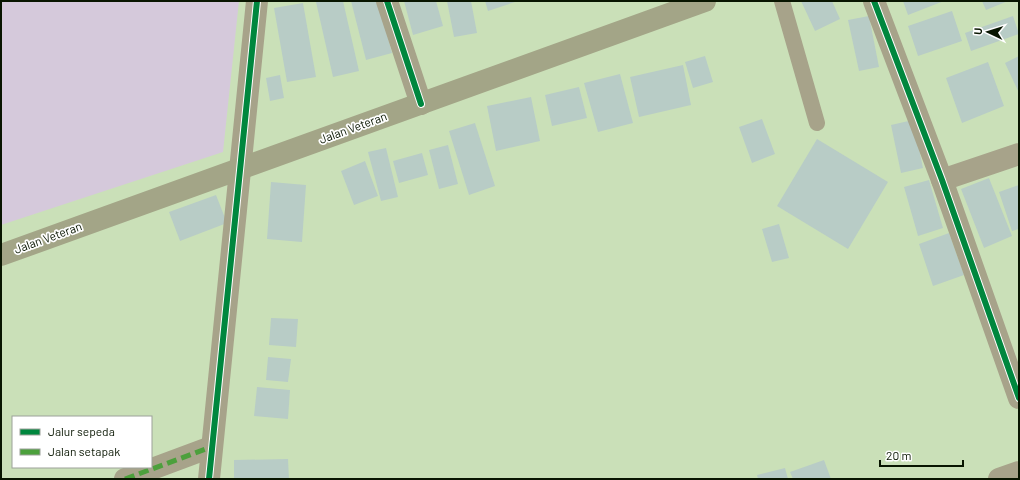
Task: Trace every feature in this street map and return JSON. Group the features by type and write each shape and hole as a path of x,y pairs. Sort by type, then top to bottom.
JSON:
{"main road":[{"name":"Jalan Veteran","path":"1,255 705,1"}],"street":[{"path":"206,477 212,447 257,1"},
{"path":"387,1 421,104"},
{"path":"874,1 942,180 1019,398"},
{"path":"942,180 1019,154"},
{"path":"125,479 212,447"},
{"path":"999,479 1019,472"}],"lane":[{"path":"782,1 817,123"}],"shaded area":[{"path":"1,1 239,1 223,152 1,225"}],"building":[{"path":"343,1 359,71 333,77 316,2"},
{"path":"351,1 378,1 392,53 366,60"},
{"path":"404,1 436,1 443,26 413,35"},
{"path":"447,1 471,1 477,33 454,37"},
{"path":"485,1 518,1 488,11"},
{"path":"801,1 832,1 840,19 815,31"},
{"path":"903,1 944,1 908,15"},
{"path":"982,1 1008,1 986,10"},
{"path":"303,3 316,77 287,82 274,8"},
{"path":"952,11 962,41 918,56 908,26"},
{"path":"869,16 879,67 859,71 848,20"},
{"path":"1013,16 1019,34 971,51 965,33"},
{"path":"705,56 713,82 693,88 685,62"},
{"path":"1019,56 1019,93 1005,63"},
{"path":"988,62 1004,106 962,123 946,78"},
{"path":"683,65 691,105 639,117 630,77"},
{"path":"620,74 633,123 598,132 584,83"},
{"path":"280,75 284,98 270,101 266,78"},
{"path":"579,87 587,118 552,126 545,95"},
{"path":"531,97 540,141 496,151 487,106"},
{"path":"762,119 775,154 752,163 739,127"},
{"path":"913,120 923,168 901,173 891,125"},
{"path":"475,123 495,186 469,195 449,131"},
{"path":"817,139 888,182 848,249 777,206"},
{"path":"448,145 458,184 439,189 429,150"},
{"path":"386,148 398,197 381,201 368,152"},
{"path":"422,153 428,175 399,183 393,161"},
{"path":"365,161 378,196 354,205 341,171"},
{"path":"989,178 1012,236 984,248 961,189"},
{"path":"929,180 943,228 918,236 904,187"},
{"path":"271,182 306,185 302,242 267,239"},
{"path":"1019,185 1019,229 1012,231 999,192"},
{"path":"216,195 227,223 180,241 169,212"},
{"path":"779,224 789,258 772,262 762,229"},
{"path":"949,233 964,275 933,286 919,244"},
{"path":"271,318 298,319 296,347 269,345"},
{"path":"268,357 291,359 288,382 266,380"},
{"path":"257,387 290,390 288,419 254,416"},
{"path":"288,459 289,479 234,479 234,460"},
{"path":"824,460 831,479 793,479 790,472"},
{"path":"785,468 788,479 758,479 757,475"}],"marked path":[{"path":"125,479 211,447"}],"cycle path":[{"path":"209,479 257,1"},
{"path":"387,1 421,104"},
{"path":"874,1 942,180 1019,398"}]}
